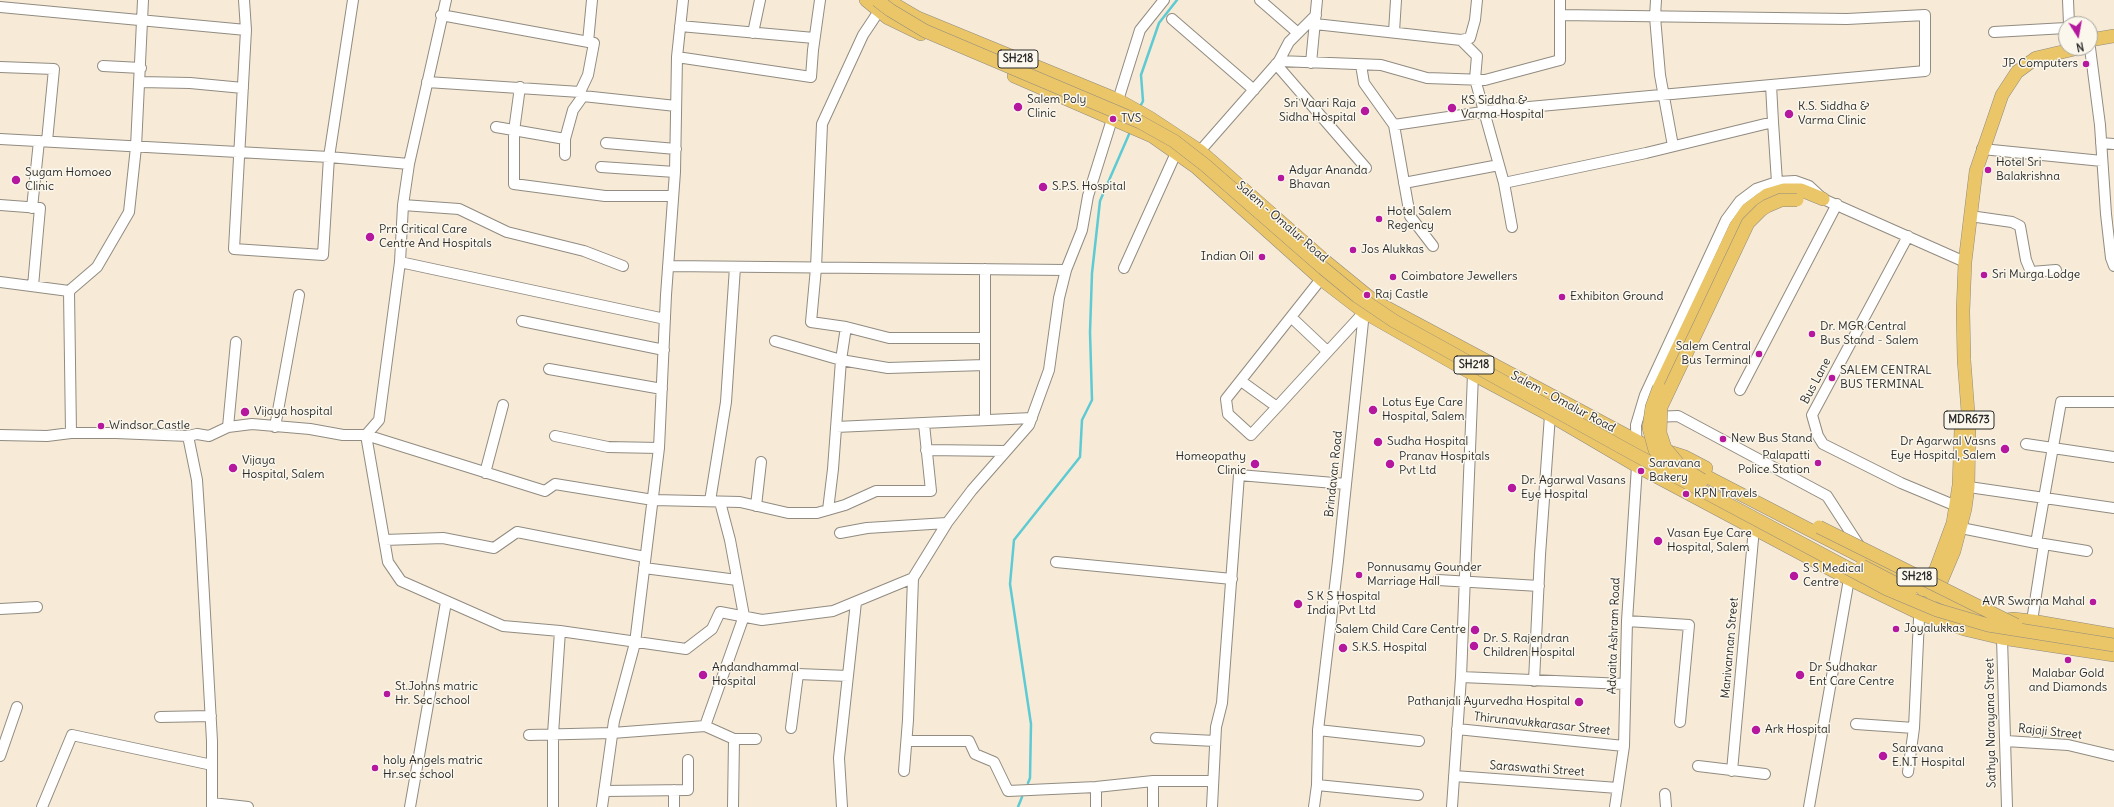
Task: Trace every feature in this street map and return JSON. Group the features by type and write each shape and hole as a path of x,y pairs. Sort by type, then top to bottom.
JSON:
{"main road":[{"path":"866,0 878,6 888,18 939,43 1152,136 1196,167 1321,279 1364,312 1473,374 1550,415 1637,466 1849,579 1921,614 1964,629 2002,638 2114,655"},
{"name":"SH218","path":"887,0 918,18"},
{"path":"898,0 918,18"},
{"name":"SH218","path":"878,6 890,10 925,31 1128,116 1174,141 1205,165 1323,268 1363,300 1394,321 1682,479 1887,589 1922,605 1970,620 2009,629 2114,645"},
{"name":"Salem - Omalur Road","path":"918,18 1118,100 1138,111 1200,150 1325,261 1374,301 1633,439"},
{"path":"2098,39 2114,36"},
{"path":"2098,46 2114,43"},
{"path":"1962,261 1973,158 1998,88 2016,66 2033,56 2058,51"},
{"path":"1970,216 1976,171 1982,149 2002,95 2017,72 2036,58 2058,52"},
{"path":"1682,479 1663,462 1652,443 1649,421 1656,395 1741,217 1753,204 1766,195 1784,190 1799,195 1808,201 1823,198"},
{"path":"1799,195 1767,206 1754,216 1743,232 1663,400 1659,426 1665,448 1681,467 1694,476 1904,588 1988,620 2114,639"},
{"name":"MDR673","path":"1921,614 1930,591 1949,565 1961,528 1961,508 1969,425 1964,360 1962,261 1970,216"},
{"path":"1633,439 1930,591 1990,618 2002,621 2014,619 2032,621 2114,634"},
{"name":"SH218","path":"1633,439 1685,457 1944,590 2016,625"},
{"path":"1909,608 1930,591 1961,508"}],"street":[{"path":"0,282 69,291 97,267 129,212 136,147 141,68 143,0"},
{"path":"244,0 246,30 234,249 323,255 329,157 353,0"},
{"path":"366,435 379,420 400,262 403,205 409,164 428,82 441,14 446,0"},
{"path":"588,42 592,0"},
{"path":"602,807 612,733 635,643 659,448 668,266 675,172 677,57 683,0"},
{"path":"753,33 760,0"},
{"path":"677,57 811,77 814,38 820,0"},
{"path":"904,771 913,578 947,523 1029,425 1049,370 1060,298 1066,270 1082,230 1088,196 1140,30 1164,0"},
{"path":"1260,0 1298,33"},
{"path":"1311,63 1317,0"},
{"path":"1394,32 1396,0"},
{"path":"1200,150 1277,63 1289,42 1298,33 1316,20 1394,32 1461,40 1470,38 1475,20 1477,0"},
{"path":"1277,63 1381,65 1427,78 1484,80 1560,60 1560,0"},
{"path":"1656,0 1655,17 1660,75 1672,146"},
{"path":"2068,0 2069,16"},
{"path":"878,6 822,124 816,268 811,322 846,327 889,338 985,338"},
{"path":"0,7 246,30"},
{"path":"441,14 594,43 588,75 582,94 573,110 565,139 565,155"},
{"path":"1394,125 1484,112 1925,71 1925,15 1847,19 1560,15"},
{"path":"1172,19 1254,90"},
{"path":"680,26 814,38"},
{"path":"1994,32 2058,28"},
{"path":"1461,40 1477,56 1475,79 1504,183 1512,227"},
{"path":"2091,56 2102,161 2109,202 2111,258 2114,266"},
{"path":"1277,63 1366,168"},
{"path":"1361,64 1364,83 1394,125 1410,216 1433,246"},
{"path":"103,66 141,68"},
{"path":"0,67 54,69 32,208"},
{"path":"140,82 190,83 243,88"},
{"path":"428,82 520,87 676,106"},
{"path":"1771,85 1777,182"},
{"path":"520,87 514,131 514,184 606,196 673,196"},
{"path":"1504,183 1773,122"},
{"path":"496,127 565,139"},
{"path":"0,139 329,157 409,164"},
{"path":"606,143 676,149"},
{"path":"2101,144 2114,144"},
{"path":"1982,149 2102,161"},
{"path":"1124,268 1176,153"},
{"path":"1404,183 1499,165"},
{"path":"601,168 675,172"},
{"path":"1633,439 1645,395 1726,220 1740,201 1756,189 1777,182 1795,181 1809,186 1823,198 1962,261"},
{"path":"1740,390 1837,204"},
{"path":"0,205 40,208 33,286"},
{"path":"403,205 459,210 507,232 584,251 622,266"},
{"path":"1970,216 2012,222 2020,226 2026,260 2030,272 2056,270"},
{"name":"Bus Lane","path":"1908,236 1812,415 1818,436 1823,444 1901,483 1961,508"},
{"path":"400,262 665,319"},
{"path":"668,266 1066,270"},
{"path":"705,726 744,616 730,540 715,501 726,402 735,267"},
{"path":"985,269 985,420"},
{"path":"1321,279 1226,399 1228,414 1251,435 1374,301"},
{"path":"69,291 71,433"},
{"path":"275,427 299,295"},
{"name":"Brindavan Road","path":"1314,807 1317,785 1318,730 1362,348 1364,312"},
{"path":"1291,317 1327,351"},
{"path":"522,321 664,350"},
{"path":"828,510 841,360 846,327"},
{"path":"774,341 841,360 888,368 985,365"},
{"path":"228,427 236,342"},
{"path":"549,369 662,389"},
{"path":"1452,807 1461,677 1473,374"},
{"path":"1241,380 1277,406"},
{"path":"2032,621 2044,497 2061,402 2114,402"},
{"path":"485,473 503,405"},
{"path":"1534,681 1538,586 1550,415"},
{"path":"1636,425 1653,417 1678,416 1809,485 1827,496 1867,559"},
{"path":"836,428 1032,418"},
{"path":"0,435 47,436 71,433 188,436 197,434 209,436 228,427 252,424 310,429 343,435 366,435 545,491 555,484 653,500 740,502 788,513 817,514 845,505 876,491 931,491 924,424"},
{"path":"366,435 388,562 401,581 503,626 560,631 635,643 686,649 712,629 720,612 762,620 833,611 913,578"},
{"path":"188,436 197,480 211,716 212,805 248,807"},
{"path":"555,436 608,447 659,448"},
{"name":"Advaita Ashram Road","path":"1615,807 1624,746 1627,621 1637,466 1633,439"},
{"path":"2026,444 2114,457"},
{"path":"926,450 1006,451"},
{"path":"756,506 761,462"},
{"path":"1212,807 1216,727 1222,703 1239,475 1346,484"},
{"path":"1963,486 2114,508"},
{"path":"840,533 897,525 947,523"},
{"name":"Manivannan Street","path":"1732,771 1754,528"},
{"path":"1961,528 2040,544 2087,551"},
{"path":"384,540 443,538 494,548 517,532 646,557"},
{"path":"1056,562 1232,580"},
{"path":"644,568 737,580"},
{"path":"1809,807 1849,579"},
{"path":"1438,580 1538,586"},
{"path":"410,807 446,602"},
{"path":"842,807 839,758 856,602"},
{"path":"0,609 37,607"},
{"path":"1908,772 1914,728 1919,619 1921,614"},
{"path":"1627,621 1689,625 1680,722"},
{"path":"553,807 553,734 560,631"},
{"name":"Sathya Narayana Street","path":"2002,638 2007,807"},
{"path":"791,728 798,674 848,676"},
{"path":"1461,677 1625,684"},
{"path":"0,756 17,707"},
{"path":"160,717 211,716"},
{"path":"1856,724 1914,728"},
{"path":"529,735 612,733 705,726 734,739 756,739"},
{"name":"Thirunavukkarasar Street","path":"1457,729 1624,746"},
{"path":"1318,730 1419,741"},
{"path":"42,807 72,735 212,765"},
{"path":"1156,738 1215,741"},
{"path":"733,807 734,739"},
{"path":"906,741 969,741 975,754 994,762 1008,791 1096,787 1153,781 1213,781"},
{"name":"Rajaji Street","path":"2006,741 2068,745 2114,756"},
{"path":"604,791 688,790 688,760"},
{"path":"1698,766 1765,774"},
{"name":"Saraswathi Street","path":"1454,776 1618,788"},
{"path":"1153,781 1153,807"},
{"path":"1317,785 1418,795"},
{"path":"1096,787 1096,807"},
{"path":"674,790 674,807"},
{"path":"1665,794 1666,807"}],"waterway":[{"path":"1140,107 1143,101 1141,75 1159,23 1177,0"},
{"path":"1028,783 1030,778 1031,724 1010,584 1014,540 1080,457 1082,420 1092,400 1090,332 1092,273 1100,201 1130,132"},
{"path":"1018,807 1022,797"}],"place":[{"name":"JP Computers","path":"2086,64"},
{"name":"Salem Poly Clinic","path":"1018,107"},
{"name":"KS Siddha & Varma Hospital","path":"1452,108"},
{"name":"Sri Vaari Raja Sidha Hospital","path":"1365,111"},
{"name":"K.S. Siddha & Varma Clinic","path":"1789,114"},
{"name":"TVS","path":"1113,119"},
{"name":"Hotel Sri Balakrishna","path":"1988,170"},
{"name":"Adyar Ananda Bhavan","path":"1281,178"},
{"name":"Sugam Homoeo Clinic","path":"16,180"},
{"name":"S.P.S. Hospital","path":"1043,187"},
{"name":"Hotel Salem Regency","path":"1379,219"},
{"name":"Prn Critical Care Centre And Hospitals","path":"370,237"},
{"name":"Jos Alukkas","path":"1353,250"},
{"name":"Indian Oil","path":"1262,257"},
{"name":"Sri Murga Lodge","path":"1984,275"},
{"name":"Coimbatore Jewellers","path":"1393,277"},
{"name":"Raj Castle","path":"1367,295"},
{"name":"Exhibiton Ground","path":"1562,297"},
{"name":"Dr. MGR Central Bus Stand - Salem","path":"1812,334"},
{"name":"Salem Central Bus Terminal","path":"1759,354"},
{"name":"SALEM CENTRAL BUS TERMINAL","path":"1832,378"},
{"name":"Lotus Eye Care Hospital, Salem","path":"1373,410"},
{"name":"Vijaya hospital","path":"245,412"},
{"name":"Windsor Castle","path":"101,426"},
{"name":"New Bus Stand","path":"1723,439"},
{"name":"Sudha Hospital","path":"1378,442"},
{"name":"Dr Agarwal Vasns Eye Hospital, Salem","path":"2005,449"},
{"name":"Palapatti Police Station","path":"1818,463"},
{"name":"Homeopathy Clinic","path":"1255,464"},
{"name":"Pranav Hospitals Pvt Ltd","path":"1390,464"},
{"name":"Vijaya Hospital, Salem","path":"233,468"},
{"name":"Saravana Bakery","path":"1641,471"},
{"name":"Dr. Agarwal Vasans Eye Hospital","path":"1512,488"},
{"name":"KPN Travels","path":"1686,494"},
{"name":"Vasan Eye Care Hospital, Salem","path":"1658,541"},
{"name":"Ponnusamy Gounder Marriage Hall","path":"1359,575"},
{"name":"S S Medical Centre","path":"1794,576"},
{"name":"AVR Swarna Mahal","path":"2093,602"},
{"name":"S K S Hospital India Pvt Ltd","path":"1298,604"},
{"name":"Joyalukkas","path":"1896,629"},
{"name":"Salem Child Care Centre","path":"1475,630"},
{"name":"Dr. S. Rajendran Children Hospital","path":"1474,646"},
{"name":"S.K.S. Hospital","path":"1343,648"},
{"name":"Malabar Gold and Diamonds","path":"2068,660"},
{"name":"Andandhammal Hospital","path":"703,675"},
{"name":"Dr Sudhakar Ent Care Centre","path":"1800,675"},
{"name":"St.Johns matric Hr. Sec school","path":"387,694"},
{"name":"Pathanjali Ayurvedha Hospital","path":"1579,702"},
{"name":"Ark Hospital","path":"1756,730"},
{"name":"Saravana E.N.T Hospital","path":"1883,756"},
{"name":"holy Angels matric Hr.sec school","path":"375,768"}]}
